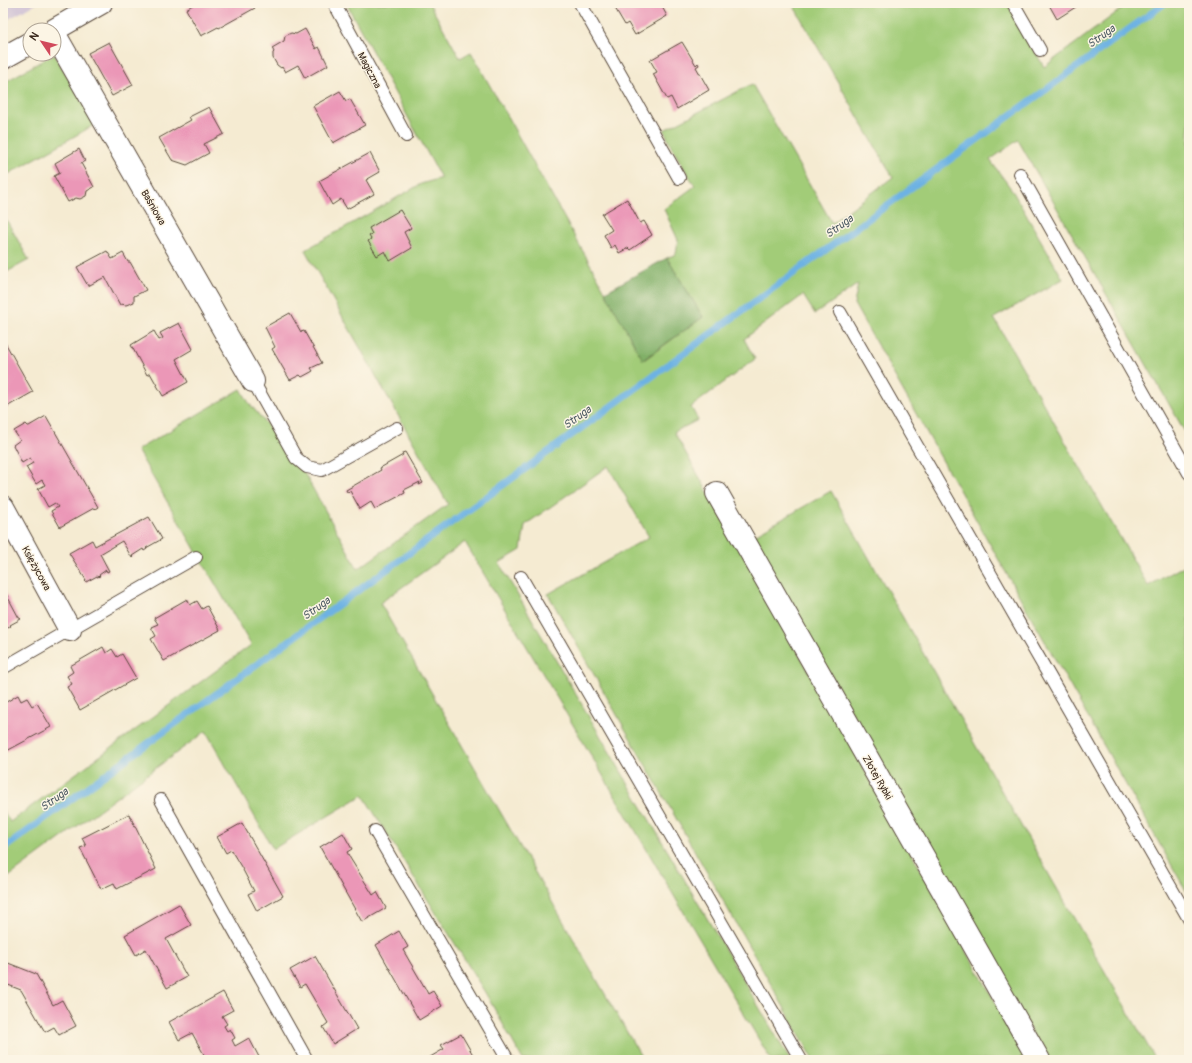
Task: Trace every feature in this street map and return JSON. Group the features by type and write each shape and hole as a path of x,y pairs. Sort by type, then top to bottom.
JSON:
{"street":[{"path":"62,26 101,3"},
{"name":"Baśniowa","path":"62,45 253,381"},
{"path":"3,58 22,47"},
{"name":"Złotej Rybki","path":"717,493 1039,1060"},
{"name":"Księżycowa","path":"3,507 70,630"}],"lane":[{"name":"Magiczna","path":"334,3 406,136"},
{"path":"580,3 680,178"},
{"path":"1013,3 1040,50"},
{"path":"1020,174 1189,473"},
{"path":"840,312 1189,919"},
{"path":"253,381 296,458 307,468 322,470 397,428"},
{"path":"3,668 196,557"},
{"path":"520,576 801,1060"},
{"path":"161,800 307,1060"},
{"path":"376,831 508,1060"}],"shaded area":[{"path":"3,3 38,3 3,22"}],"green space":[{"path":"346,3 429,3 460,58 471,52 644,360 703,317 667,258 676,254 678,240 664,209 695,186 672,148 664,130 752,84 832,223 893,177 792,3 1007,3 1044,67 1124,7 1122,3 1189,3 1189,439 1018,140 990,160 1012,190 1063,279 994,318 1148,586 1189,563 1189,896 854,304 858,284 815,314 803,295 744,339 755,359 691,407 698,420 674,432 1028,1060 814,1060 548,594 649,537 608,466 525,525 521,550 499,563 790,1060 771,1060 465,542 380,603 643,1060 523,1060 486,994 363,795 273,849 206,731 3,881 3,810 10,822 251,645 137,450 241,389 249,403 298,462 358,569 448,504 305,250 421,184 441,178"},
{"path":"40,62 59,62 96,124 3,177 3,83"},
{"path":"3,214 29,260 3,274"},
{"path":"667,258 703,317 643,360 605,292"},
{"path":"831,491 1156,1060 1047,1060 753,536"}],"building":[{"path":"196,3 252,3 255,8 201,36 186,9"},
{"path":"612,3 660,3 667,16 635,35 628,23 625,25"},
{"path":"1048,3 1082,3 1057,19"},
{"path":"305,29 316,49 319,47 328,65 305,78 298,65 285,72 282,67 281,68 277,65 273,58 274,52 272,48 284,41 285,36 291,33 296,34"},
{"path":"109,42 133,85 112,96 88,53"},
{"path":"682,42 696,65 698,63 699,65 696,67 709,90 677,109 671,97 667,99 653,74 657,72 650,60"},
{"path":"340,91 346,101 350,99 365,125 333,143 313,106"},
{"path":"209,107 224,134 204,144 209,153 187,165 172,160 159,138 191,120 189,117"},
{"path":"79,149 85,161 81,163 94,187 87,191 86,196 80,199 76,198 68,202 54,176 60,173 55,163"},
{"path":"370,153 380,172 366,180 374,194 347,209 341,199 332,205 319,181"},
{"path":"627,199 640,223 644,221 652,235 630,250 628,248 619,253 615,245 611,248 604,235 612,230 602,214"},
{"path":"400,210 411,228 404,232 412,248 390,261 385,251 377,256 368,241 371,239 369,236 372,234 369,228"},
{"path":"107,251 112,259 123,253 146,290 134,296 134,302 126,305 120,305 105,277 88,286 77,267"},
{"path":"290,313 301,332 304,331 322,363 311,368 313,371 302,377 300,375 290,380 272,349 275,347 265,327"},
{"path":"179,323 193,349 176,359 188,382 163,396 150,373 147,375 131,345 154,331 159,340 163,338 160,333"},
{"path":"3,339 33,392 3,409"},
{"path":"46,416 98,507 60,527 51,511 58,507 55,503 48,507 38,489 45,485 42,480 36,484 26,467 33,463 30,458 22,463 13,445 20,440 14,431 26,424 29,426"},
{"path":"405,452 423,483 419,485 420,482 404,490 405,493 375,509 371,502 360,509 350,491 347,492 346,490 381,470 380,468 403,455 402,453"},
{"path":"149,517 162,539 146,548 147,549 144,551 143,549 132,556 132,558 122,541 100,554 109,571 107,572 106,570 99,575 100,576 86,582 69,553 92,540 95,546"},
{"path":"3,588 19,618 21,619 10,625 11,626 8,628 3,629"},
{"path":"187,599 190,605 197,601 202,609 207,606 220,630 164,661 151,639 156,636 151,627 158,624 154,618"},
{"path":"103,647 106,653 112,649 117,657 122,654 136,678 80,710 67,687 72,684 67,676 73,672 70,666"},
{"path":"18,695 21,701 27,698 32,706 37,703 51,727 3,753 3,704"},
{"path":"129,814 156,869 117,889 114,883 101,889 80,848 86,846 82,838"},
{"path":"242,823 283,896 257,911 248,894 254,891 243,870 231,850 226,853 217,837"},
{"path":"343,833 352,849 347,852 350,858 373,895 377,892 386,908 362,922 320,847"},
{"path":"179,904 191,925 166,939 187,977 167,988 146,949 136,955 125,935"},
{"path":"399,931 408,947 403,950 428,994 433,991 442,1006 419,1020 376,945"},
{"path":"315,956 357,1029 333,1044 323,1027 328,1023 305,984 300,987 290,970"},
{"path":"3,961 36,974 53,1005 62,1000 76,1026 59,1035 54,1027 45,1032 21,990 3,983"},
{"path":"223,992 233,1010 222,1016 227,1024 224,1026 227,1031 230,1029 235,1038 232,1040 235,1046 249,1038 259,1057 253,1060 207,1060 192,1033 179,1040 169,1022"},
{"path":"461,1034 476,1060 425,1060 444,1049 441,1045"}],"waterway":[{"name":"Struga","path":"3,849 1165,3"}]}
